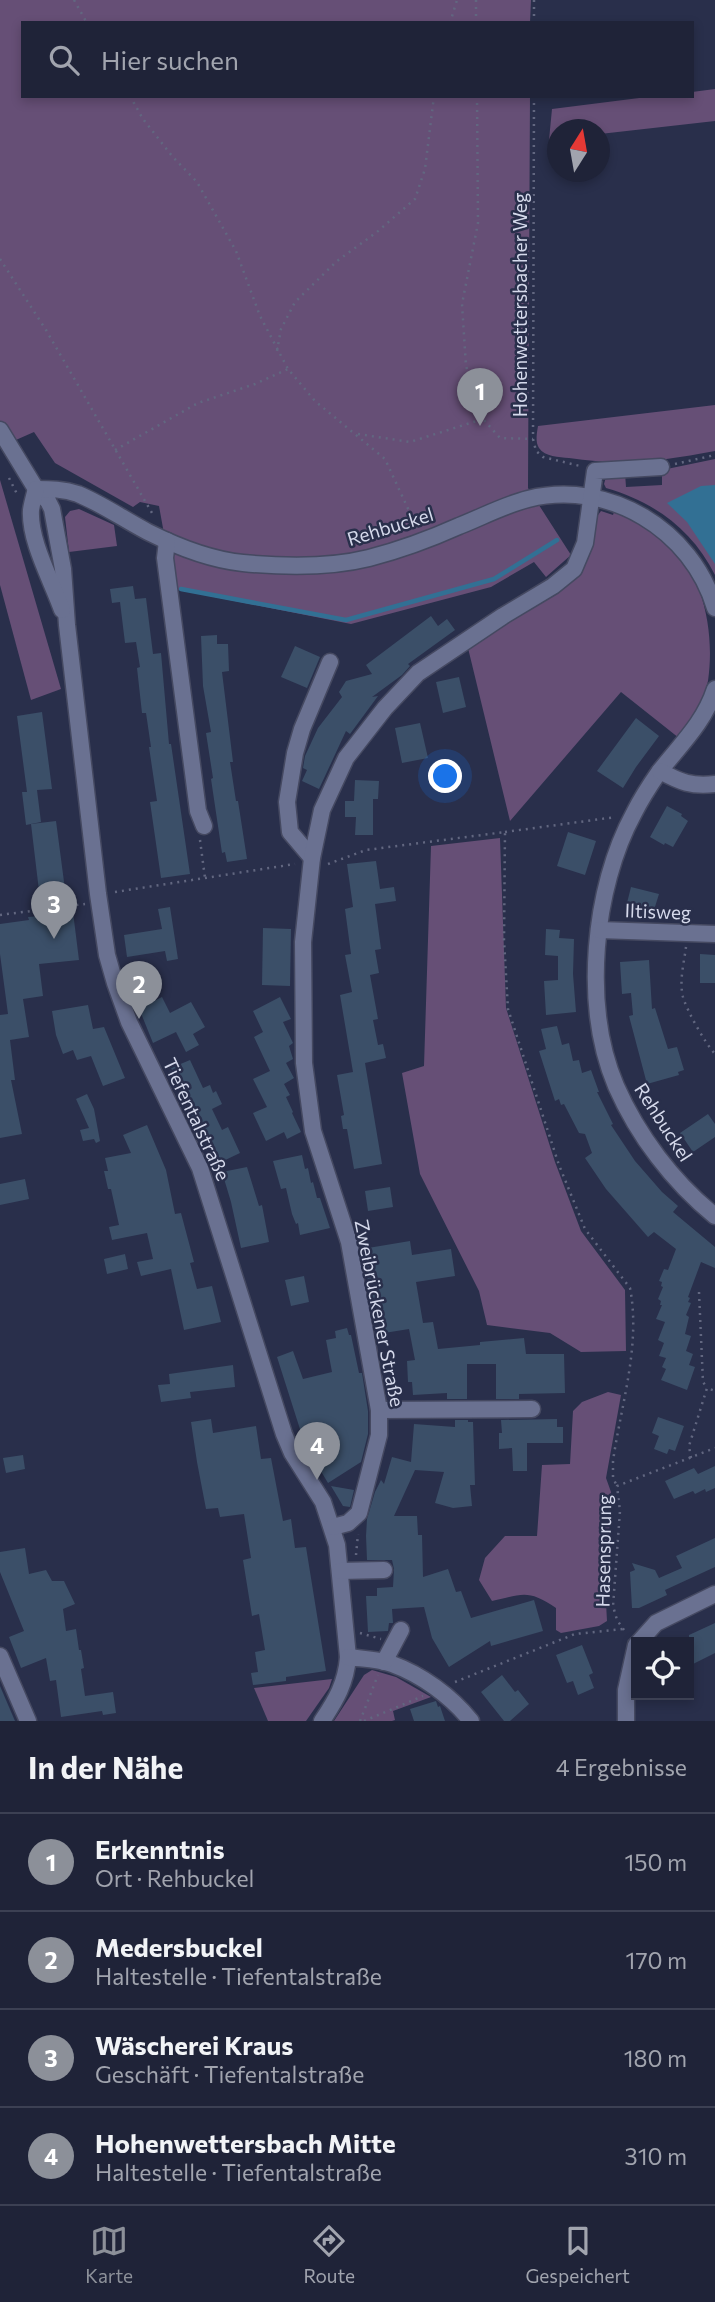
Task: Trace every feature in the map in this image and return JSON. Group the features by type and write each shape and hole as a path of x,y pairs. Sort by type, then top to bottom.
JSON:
{"street":[{"name":"Tiefentalstraße","path":"0,430 36,489 48,501 54,517 106,897 107,955 121,1004 200,1168 284,1434 292,1453 323,1502 333,1527 348,1657 341,1693 321,1721"},
{"path":"595,471 661,467"},
{"name":"Zweibrückener Straße","path":"333,1527 348,1523 359,1513 379,1435 379,1410 349,1242 313,1131 304,1063 303,942 312,864 322,810 346,758 384,708 418,673 503,616 554,586 574,569 585,543 595,471"},
{"name":"Tiefentalstraße","path":"36,489 31,512 32,522 42,559 68,625"},
{"name":"Rehbuckel","path":"36,489 57,489 77,494 167,541 239,563 308,566 368,558 424,541 529,499 550,495 592,498 636,512 673,537 685,549 700,572 715,608"},
{"path":"167,541 165,558 198,810 204,826"},
{"path":"312,864 290,832 287,802 302,729 330,662"},
{"name":"Rehbuckel","path":"715,689 695,729 660,771 633,814 621,840 608,879 596,964 602,1030 615,1083 630,1114 653,1149 682,1185 715,1216"},
{"path":"660,771 685,783 698,786 715,784"},
{"name":"Iltisweg","path":"599,930 715,934"},
{"path":"379,1410 532,1409"},
{"path":"340,1571 384,1570"},
{"path":"643,1637 656,1623 715,1594"},
{"path":"384,1662 401,1630"},
{"path":"0,1656 28,1721"},
{"path":"348,1657 384,1662 414,1675 457,1703 471,1721"},
{"path":"626,1721 626,1690 631,1669"}],"path":[{"path":"74,0 86,21"},
{"path":"451,21 457,0"},
{"path":"476,0 476,21"},
{"path":"534,0 534,21"},
{"path":"131,98 143,119 203,191 236,251 276,351 315,401 385,459 401,498 424,541"},
{"path":"276,351 281,329 295,302 337,261 377,232 415,199 425,170 434,98"},
{"path":"477,98 478,223 462,304 466,366 483,419 500,438 533,439"},
{"name":"Hohenwettersbacher Weg","path":"534,98 533,439 536,451 543,457 595,471"},
{"path":"0,259 46,330 152,513 150,533"},
{"path":"115,450 198,403 255,384 288,369"},
{"path":"355,434 410,442 483,419"},
{"path":"661,467 715,455"},
{"path":"312,864 366,850 633,814"},
{"path":"204,826 200,840 205,878"},
{"path":"505,832 504,940 508,1009 559,1165 585,1229 630,1288 632,1357 613,1461 612,1478 617,1486"},
{"path":"0,915 290,865"},
{"path":"688,934 682,975 683,996 706,1043 715,1054"},
{"path":"699,1292 703,1382 715,1391"},
{"path":"691,1458 689,1446 708,1388"},
{"name":"Hasensprung","path":"631,1637 617,1620 613,1606 620,1511 617,1486 715,1448"},
{"path":"459,1680 575,1634 624,1629"},
{"path":"362,1721 384,1662"},
{"path":"362,1721 438,1690"}],"shaded area":[{"path":"0,0 531,0 530,21 21,21 21,98 530,98 528,488 571,555 546,577 534,562 491,587 351,624 174,589 159,506 140,502 133,507 55,463 34,432 0,447"},
{"path":"715,89 715,121 610,133 610,119 551,119 552,109 639,98 694,98 694,92"},
{"path":"715,405 715,451 660,460 607,462 552,456 542,451 537,443 538,426"},
{"path":"715,459 715,575 695,544 670,520 640,501 606,488 604,484 606,477 625,473 626,487 662,485 662,470"},
{"path":"0,480 61,689 31,700 0,585"},
{"path":"79,509 114,525 117,546 69,552 65,517 70,511"},
{"path":"615,509 665,539 689,568 698,586 708,624 710,662 706,689 679,738 621,692 510,821 468,648 562,586 595,519 601,511 613,515"},
{"path":"500,838 506,1008 555,1162 581,1231 625,1290 626,1351 581,1352 550,1333 487,1325 479,1291 420,1174 402,1073 424,1066 431,846"},
{"path":"608,1392 621,1395 606,1478 611,1492 607,1621 599,1626 561,1633 556,1630 556,1608 539,1598 525,1595 492,1601 479,1580 485,1558 505,1536 537,1536 542,1465 570,1464 573,1411 582,1402"},
{"path":"372,1670 396,1677 431,1697 393,1711 395,1720 392,1721 334,1721 364,1675"},
{"path":"332,1679 329,1688 306,1721 268,1721 254,1688"}],"water":[{"path":"715,485 715,564 687,522 667,503 701,486"}],"building":[{"path":"133,586 135,599 146,598 153,654 161,653 169,744 190,874 161,878 150,802 157,801 146,713 142,713 136,642 125,643 120,602 112,603 110,589"},
{"path":"431,616 438,626 447,619 455,630 408,664 410,666 402,675 372,697 378,696 350,734 346,731 319,789 302,781 307,770 303,768 305,756 318,728 342,697 339,692 346,681 372,674 366,665"},
{"path":"217,635 217,644 228,644 229,671 222,672 233,762 230,762 247,859 227,862 225,852 222,853 211,779 206,733 211,732 203,686 201,636"},
{"path":"295,646 320,657 307,688 281,677"},
{"path":"459,677 466,707 443,713 436,682"},
{"path":"42,712 52,789 37,790 41,822 26,825 22,792 27,792 17,716"},
{"path":"636,718 659,736 623,788 597,771"},
{"path":"420,723 428,758 402,763 395,728"},
{"path":"355,780 379,781 378,799 373,799 373,835 355,835 356,817 345,817 345,801 354,801"},
{"path":"667,806 682,814 688,821 673,847 650,837"},
{"path":"56,821 68,912 73,912 79,960 39,964 43,996 23,999 29,1037 10,1040 15,1080 11,1080 22,1134 0,1138 0,1015 8,1014 0,954 0,924 42,916 31,824"},
{"path":"568,832 596,841 585,875 557,866"},
{"path":"376,861 380,889 394,887 396,901 375,904 381,949 375,950 379,973 370,975 378,1019 373,1020 378,1045 383,1044 386,1058 365,1063 382,1164 354,1169 347,1129 343,1129 341,1116 344,1115 337,1075 353,1072 340,995 352,992 345,955 351,954 345,909 353,907 347,864"},
{"path":"631,887 659,894 654,910 627,903"},
{"path":"170,907 178,959 167,961 165,951 127,957 124,935 162,929 158,909"},
{"path":"263,928 291,929 290,986 262,985"},
{"path":"546,929 560,930 559,938 574,939 576,1012 546,1015 544,981 558,980 558,956 545,955"},
{"path":"700,954 715,955 715,983 700,983"},
{"path":"649,960 652,1009 655,1008 668,1049 677,1047 684,1070 678,1072 679,1075 647,1084 629,1016 633,1015 631,993 622,994 620,962"},
{"path":"147,978 154,1001 162,997 170,1013 191,1002 205,1027 193,1034 199,1045 186,1052 176,1032 153,1043 130,986"},
{"path":"280,997 291,1019 283,1022 293,1043 289,1046 293,1059 286,1063 294,1078 284,1084 290,1095 286,1097 301,1132 287,1139 284,1132 266,1141 253,1113 267,1107 253,1079 270,1071 254,1037 263,1032 253,1011"},
{"path":"88,1005 93,1029 104,1027 125,1078 103,1086 91,1056 77,1060 73,1050 63,1054 56,1035 52,1011"},
{"path":"557,1026 562,1045 569,1043 573,1061 579,1060 582,1073 591,1070 597,1092 613,1124 611,1125 635,1161 678,1206 673,1212 715,1247 715,1268 701,1262 688,1297 688,1302 691,1303 686,1315 689,1317 685,1334 691,1336 686,1351 693,1354 689,1365 695,1367 687,1390 661,1380 666,1369 662,1367 666,1358 659,1356 664,1343 658,1340 665,1322 656,1319 662,1305 658,1299 663,1287 659,1281 664,1269 668,1270 676,1249 654,1232 648,1237 606,1189 585,1158 592,1153 585,1134 579,1133 564,1104 561,1105 559,1099 555,1101 539,1051 546,1049 541,1029"},
{"path":"190,1060 203,1088 210,1085 213,1093 216,1091 222,1104 212,1109 222,1130 228,1127 240,1153 219,1163 214,1148 206,1151 169,1071"},
{"path":"87,1094 94,1109 100,1141 96,1143 94,1139 83,1141 80,1130 89,1128 76,1099"},
{"path":"708,1114 715,1124 715,1137 693,1152 680,1133"},
{"path":"147,1125 166,1170 175,1214 181,1213 194,1262 190,1263 197,1289 212,1286 221,1322 184,1330 171,1269 141,1276 137,1262 153,1259 147,1233 112,1240 109,1227 119,1225 104,1171 108,1171 105,1158 131,1153 123,1135"},
{"path":"302,1155 305,1169 308,1168 311,1183 313,1182 317,1198 320,1198 330,1228 300,1235 286,1188 281,1189 273,1161"},
{"path":"247,1167 259,1206 262,1205 269,1242 241,1248 222,1172"},
{"path":"25,1179 29,1199 0,1205 0,1184"},
{"path":"390,1187 393,1207 368,1211 365,1191"},
{"path":"410,1241 412,1255 451,1249 455,1276 416,1282 423,1323 433,1322 438,1349 524,1338 526,1354 564,1354 565,1393 519,1394 519,1399 496,1399 496,1364 467,1364 467,1399 447,1399 447,1393 413,1395 412,1382 408,1382 407,1361 415,1360 409,1329 378,1334 362,1249"},
{"path":"125,1254 128,1269 107,1274 104,1259"},
{"path":"304,1276 309,1302 291,1306 285,1280"},
{"path":"347,1328 359,1373 362,1373 368,1411 368,1434 361,1462 328,1483 306,1448 277,1357 293,1351 303,1379 332,1372 326,1340 336,1338 335,1331"},
{"path":"233,1365 235,1387 190,1392 191,1398 161,1402 158,1385 170,1384 169,1374"},
{"path":"658,1417 684,1426 675,1451 669,1449 667,1454 654,1449 659,1436 652,1433"},
{"path":"211,1419 213,1433 256,1426 261,1459 271,1458 283,1521 291,1519 295,1548 306,1547 326,1671 286,1677 286,1681 253,1685 251,1673 258,1672 255,1652 265,1650 259,1614 252,1616 243,1560 251,1558 244,1514 220,1517 218,1508 206,1509 197,1462 191,1422"},
{"path":"557,1419 557,1427 563,1427 563,1443 527,1443 527,1471 513,1471 512,1448 499,1449 501,1420"},
{"path":"455,1420 473,1422 475,1485 470,1485 472,1506 453,1508 435,1503 444,1472 415,1470 394,1516 417,1516 418,1535 422,1535 423,1577 448,1569 456,1592 461,1591 471,1618 534,1600 543,1631 491,1646 490,1641 449,1667 432,1638 424,1607 392,1609 393,1623 389,1623 388,1631 368,1632 366,1596 377,1596 377,1588 393,1587 394,1569 392,1560 367,1560 366,1536 367,1519 375,1492 381,1480 384,1484 392,1457 411,1462 414,1424 455,1427"},
{"path":"23,1455 25,1469 6,1473 3,1458"},
{"path":"715,1466 715,1488 695,1494 693,1491 674,1499 665,1481 694,1468 698,1474"},
{"path":"331,1486 354,1490 350,1507 343,1506"},
{"path":"715,1538 715,1567 665,1590 667,1595 639,1608 632,1608 630,1572 635,1570 632,1563 655,1570 659,1578 682,1568 676,1556"},
{"path":"25,1548 29,1574 46,1570 52,1581 64,1581 75,1604 63,1609 66,1631 76,1629 84,1668 81,1669 85,1696 113,1692 116,1713 103,1715 102,1711 61,1717 56,1680 50,1681 46,1658 21,1668 9,1637 24,1631 0,1572 0,1552"},
{"path":"715,1623 715,1653 694,1664 694,1637 689,1635"},
{"path":"582,1645 593,1673 589,1675 594,1688 578,1695 573,1681 567,1683 556,1655"},
{"path":"502,1675 529,1704 510,1721 504,1721 481,1692"},
{"path":"0,1686 15,1721 0,1721"},
{"path":"436,1701 445,1721 414,1721 410,1709"}],"waterway":[{"path":"181,589 346,620 494,579 557,540"}],"place":[{"name":"Erkenntnis","path":"480,426"},
{"name":"Wäscherei Kraus","path":"54,939"},
{"name":"Medersbuckel","path":"139,1019"},
{"name":"Hohenwettersbach Mitte","path":"317,1480"}]}
